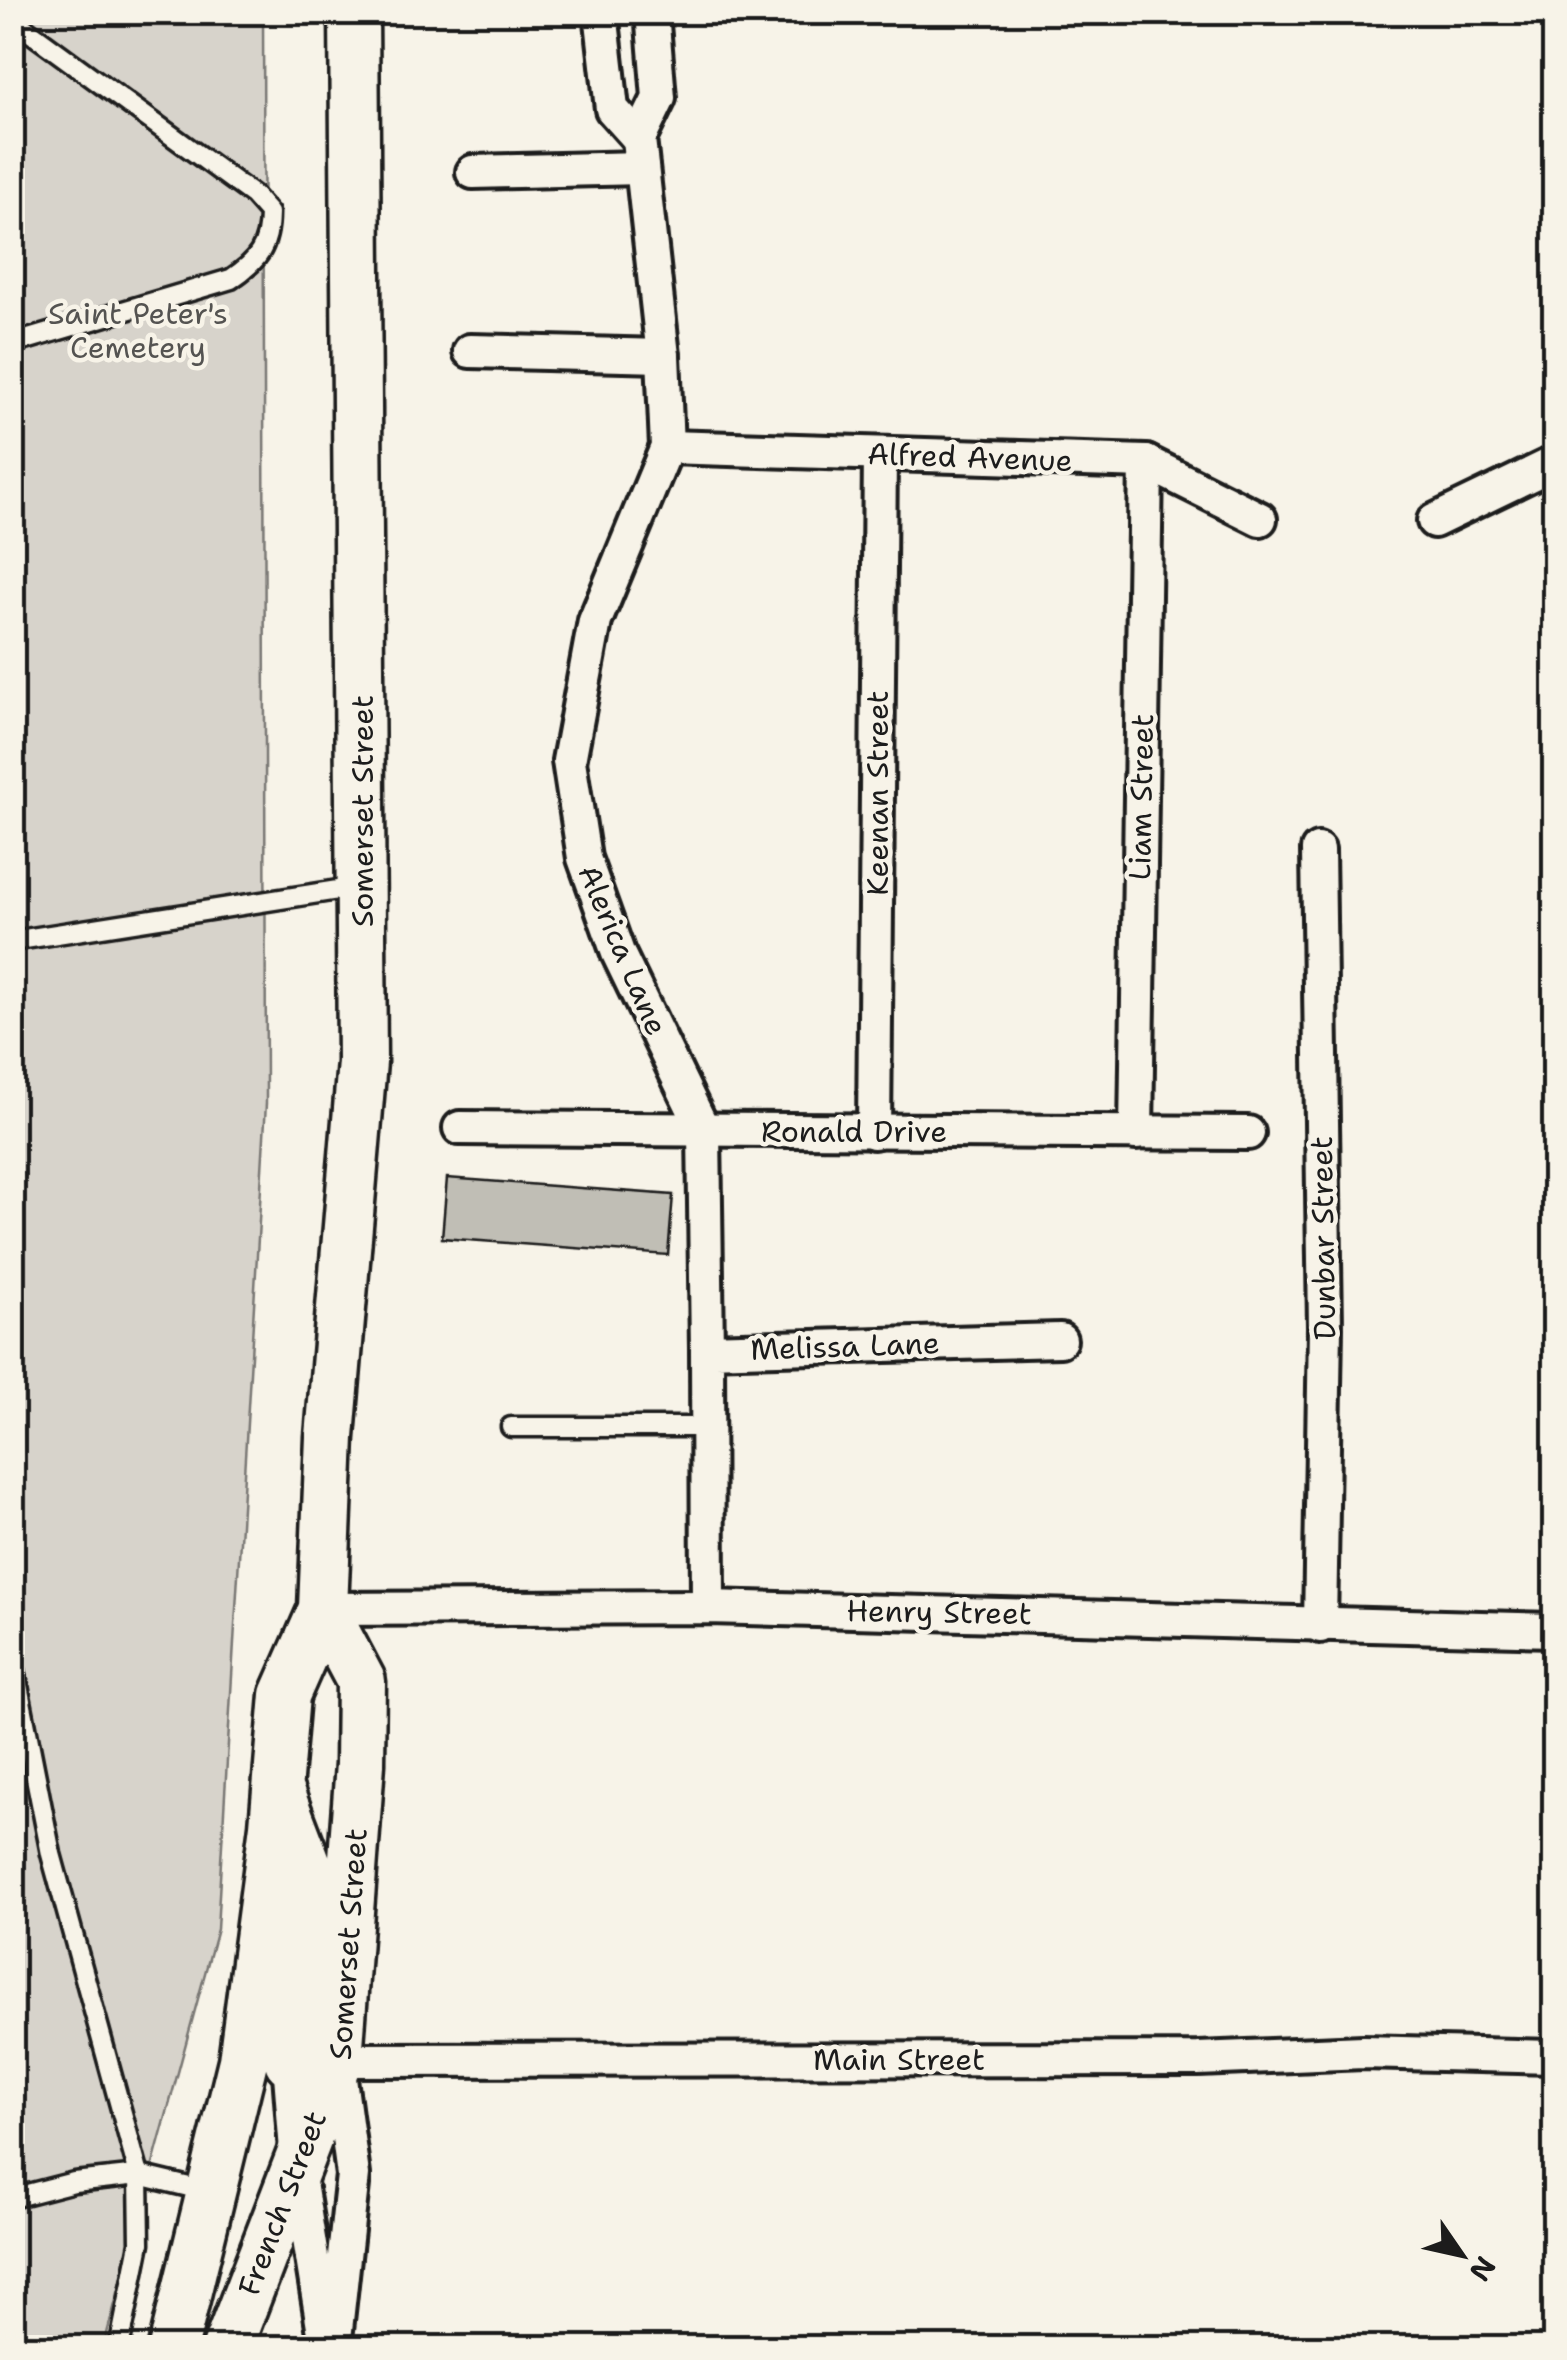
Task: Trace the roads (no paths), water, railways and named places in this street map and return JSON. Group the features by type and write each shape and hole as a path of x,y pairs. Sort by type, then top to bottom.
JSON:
{"main road":[{"name":"Somerset Street","path":"266,2061 277,1786 285,1695 323,1608 330,1437 362,1062 354,12"},
{"name":"Somerset Street","path":"323,1608 361,1681 360,1764 338,2059"},
{"name":"French Street","path":"227,2348 338,2059"},
{"name":"French Street","path":"172,2348 213,2193 266,2061"}],"street":[{"name":"Alerica Lane","path":"600,12 612,109 640,154"},
{"name":"Alerica Lane","path":"652,12 658,98 640,154 663,356 667,447 595,621 569,761 584,858 618,953 704,1131 707,1350"},
{"path":"473,172 640,154"},
{"path":"470,351 663,356"},
{"name":"Alfred Avenue","path":"667,447 1146,462 1260,519"},
{"name":"Keenan Street","path":"874,1132 880,454"},
{"name":"Liam Street","path":"1136,1133 1146,462"},
{"path":"1434,521 1554,463"},
{"name":"Dunbar Street","path":"1318,850 1325,1327 1320,1626"},
{"name":"Ronald Drive","path":"460,1128 1248,1133"},
{"name":"Melissa Lane","path":"708,1607 707,1350 1060,1340"},
{"name":"Henry Street","path":"323,1608 708,1607 1554,1630"},
{"name":"Main Street","path":"266,2061 1198,2059 1363,2052 1554,2057"},
{"name":"Somerset Street","path":"330,2348 353,2174 338,2059"},
{"name":"Somerset Street","path":"266,2061 296,2164 330,2348"}],"lane":[{"path":"12,19 252,195 269,213 269,237 256,262 231,279 12,344"},
{"path":"12,941 362,886"},
{"path":"511,1426 708,1427"},
{"path":"12,1655 20,1746 139,2176 140,2243 119,2348"},
{"path":"12,2198 74,2182 139,2176 213,2193"}],"park label":[{"name":"Saint Peter's Cemetery","path":"138,330"}]}
